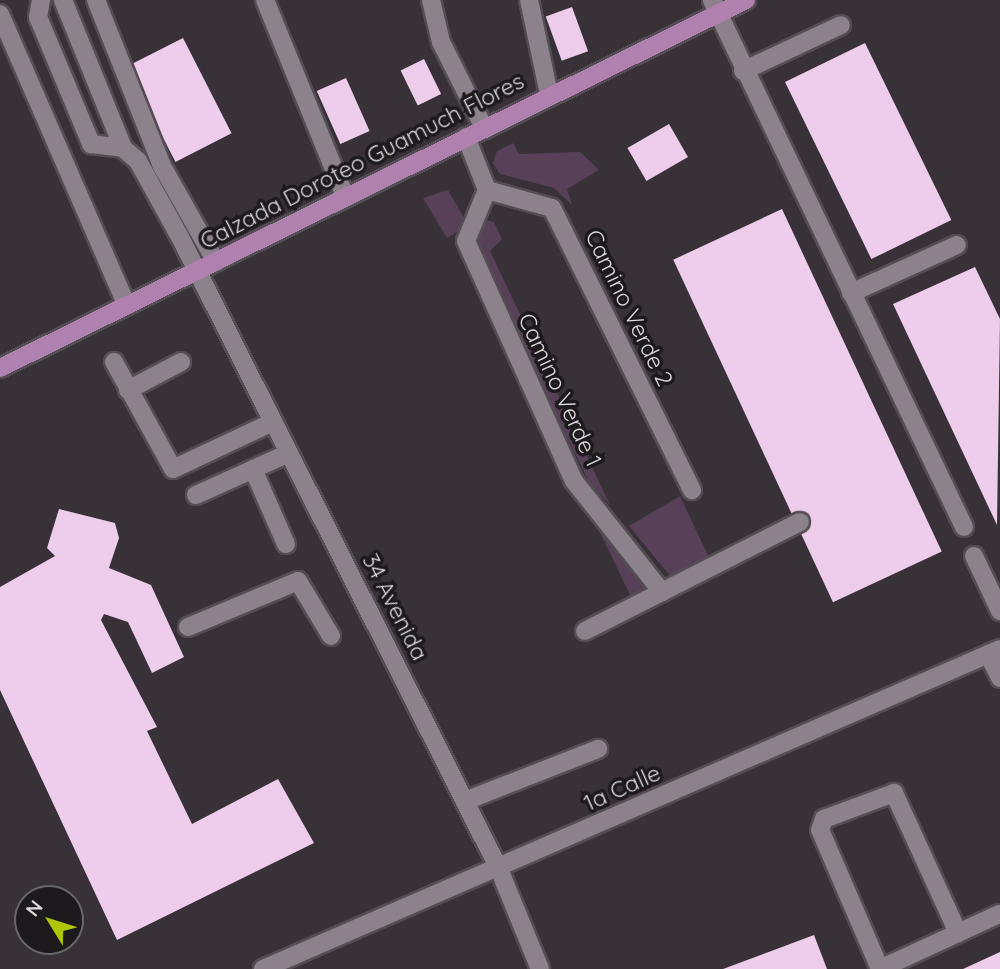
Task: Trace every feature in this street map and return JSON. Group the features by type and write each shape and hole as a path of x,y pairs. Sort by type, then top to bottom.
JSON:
{"main road":[{"name":"Calzada Doroteo Guamuch Flores","path":"0,368 484,128 714,7 746,0"}],"street":[{"path":"41,0 38,17 91,144 123,148"},
{"name":"34 Avenida","path":"63,0 123,148 138,161 198,271 499,869 540,969"},
{"path":"96,0 162,166 216,262"},
{"path":"264,0 345,196"},
{"path":"431,0 441,42 484,128"},
{"path":"529,0 549,94"},
{"path":"714,7 964,527"},
{"path":"0,14 127,306"},
{"path":"743,71 841,25"},
{"path":"466,137 487,190"},
{"name":"Camino Verde 2","path":"487,190 552,208 692,490"},
{"name":"Camino Verde 1","path":"487,190 466,241 574,481 662,592"},
{"path":"850,293 957,245"},
{"path":"114,362 173,469 273,422"},
{"path":"128,390 181,362"},
{"path":"196,495 289,453"},
{"path":"253,469 286,544"},
{"path":"585,631 800,522"},
{"path":"974,556 1000,611"},
{"path":"188,627 298,581 331,636"},
{"path":"994,651 1000,678"},
{"name":"1a Calle","path":"263,969 499,869 994,651"},
{"path":"465,801 598,749"},
{"path":"958,933 894,793 824,819 820,830 880,969 958,933 999,914"}],"shaded area":[{"path":"513,143 519,154 580,152 599,170 567,189 572,205 554,188 500,174 493,163 497,151"},
{"path":"448,190 468,225 447,238 423,198"},
{"path":"482,219 494,222 502,239 490,251 610,505 589,482 477,251"},
{"path":"680,496 711,562 681,579 671,577 629,526"},
{"path":"599,530 645,583 643,597 631,597"}],"building":[{"path":"572,7 588,51 562,61 546,17"},
{"path":"183,38 232,133 175,162 127,67"},
{"path":"865,43 951,220 871,259 785,82"},
{"path":"424,59 441,94 418,105 401,70"},
{"path":"346,78 370,131 340,144 317,91"},
{"path":"669,124 688,157 646,181 627,148"},
{"path":"782,209 942,552 833,602 673,260"},
{"path":"975,267 1000,319 997,525 893,304"},
{"path":"59,509 115,523 119,538 109,568 151,585 184,657 152,673 128,622 104,614 101,620 157,727 147,731 192,824 278,779 314,843 117,940 0,690 0,587 55,556 47,548"},
{"path":"814,935 827,969 723,969"},
{"path":"1000,952 1000,969 963,969"}]}
